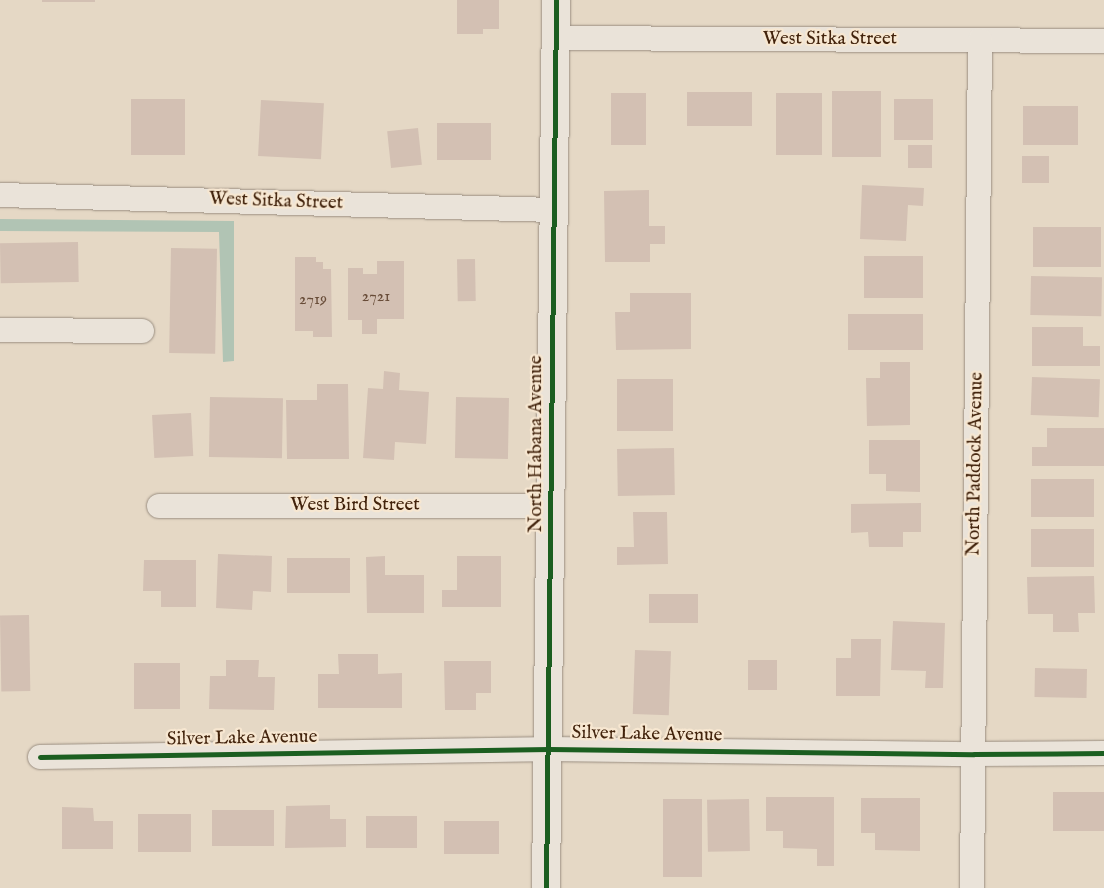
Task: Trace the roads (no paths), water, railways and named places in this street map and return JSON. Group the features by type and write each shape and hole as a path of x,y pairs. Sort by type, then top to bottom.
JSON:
{"street":[{"name":"North Habana Avenue","path":"546,888 552,506 556,0"},
{"name":"West Sitka Street","path":"556,38 1104,41"},
{"name":"North Paddock Avenue","path":"972,888 980,40"},
{"name":"West Sitka Street","path":"0,195 553,210"},
{"path":"0,330 142,331"},
{"name":"West Bird Street","path":"159,506 552,506"},
{"name":"Silver Lake Avenue","path":"40,757 549,749 974,754 1104,753"}]}
